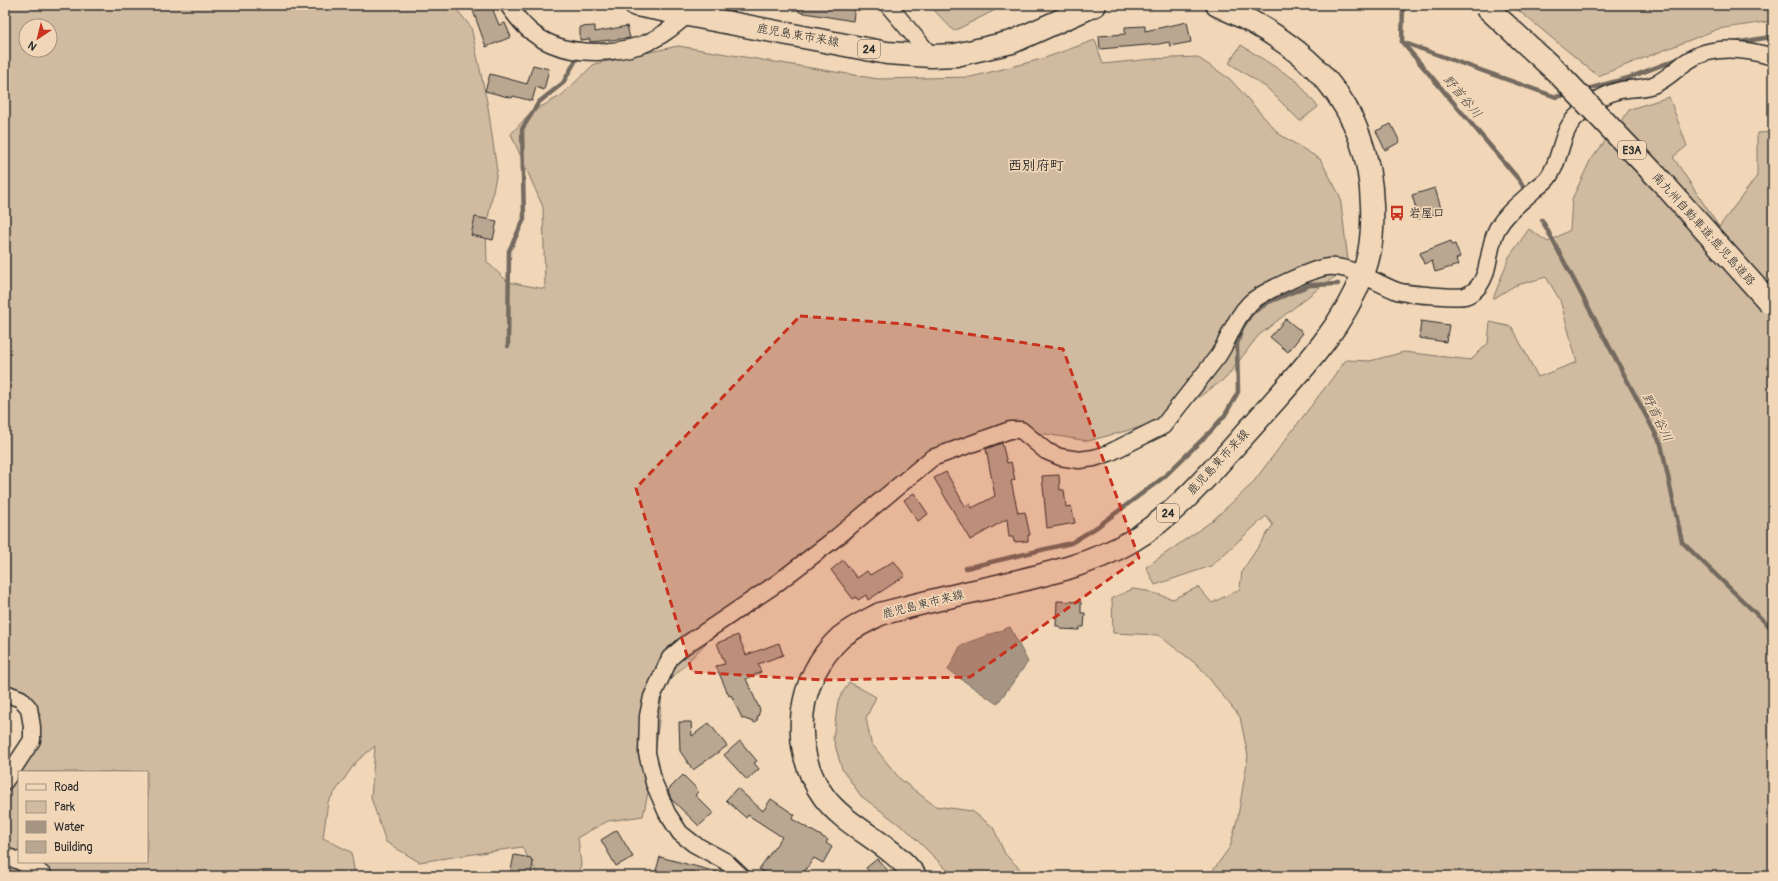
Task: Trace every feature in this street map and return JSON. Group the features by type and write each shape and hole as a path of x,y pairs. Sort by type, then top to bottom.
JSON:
{"main road":[{"name":"鹿児島東市来線","path":"636,5 693,10 887,53 931,56 956,55 1012,42 1095,5"},
{"name":"鹿児島東市来線","path":"915,876 893,852 839,813 824,797 814,780 806,759 802,733 803,707 807,688 820,663 841,637 859,624 880,614 1053,573 1093,559 1129,542 1158,522 1192,492 1222,460 1323,343 1347,308 1369,258 1373,226 1371,186 1365,153 1355,126 1338,92 1324,75 1300,52 1267,29 1217,5"},
{"name":"南九州自動車道;鹿児島道路","path":"1484,5 1570,85 1662,182 1770,303"}],"street":[{"path":"508,5 528,29 545,40 561,48 601,53 642,45 661,35 693,10"},
{"path":"888,5 931,56"},
{"path":"741,876 725,861 694,844 680,833 667,813 654,783 647,753 648,716 652,697 670,658 684,646 776,584 837,537 932,458 1010,430 1021,430 1046,451 1060,457 1079,460 1094,458 1163,426 1218,356 1239,315 1251,302 1264,293 1296,278 1328,267 1351,270 1399,292 1466,296 1475,289 1484,276 1490,247 1497,229 1510,211 1548,178 1574,119 1606,95 1622,90 1640,89 1655,84 1669,76 1698,54 1719,49 1762,53 1773,57"},
{"path":"5,693 21,699 28,708 32,727 32,740 5,781"},
{"path":"5,856 18,861"},
{"path":"22,863 38,871 44,876"}],"highlighted area":[{"path":"800,316 905,324 1063,349 1139,558 970,677 822,680 692,672 636,488"}],"green space":[{"path":"5,5 453,5 471,27 488,107 497,171 486,229 487,262 508,282 545,289 543,207 511,134 530,113 562,95 594,64 678,46 878,79 971,77 1042,59 1095,40 1103,64 1152,59 1197,57 1230,79 1279,134 1320,159 1340,196 1349,268 1324,284 1258,336 1226,378 1196,399 1152,424 1088,441 1039,433 961,443 915,477 849,540 709,640 663,687 653,770 643,816 608,821 578,837 581,865 577,876 539,876 522,847 419,862 386,842 371,798 375,746 356,762 328,802 323,838 351,852 355,874 357,876 5,876 5,796 18,775 18,863 148,863 148,771 21,771 36,745 40,714 25,691 5,683"},
{"path":"929,5 1005,5 954,31"},
{"path":"1512,5 1773,5 1773,21 1718,29 1598,76"},
{"path":"1241,45 1297,81 1318,107 1300,121 1267,88 1229,63"},
{"path":"1669,97 1687,146 1673,157 1719,227 1757,176 1757,133 1773,132 1773,876 1209,876 1230,847 1238,816 1248,756 1240,717 1199,666 1158,635 1113,633 1112,598 1133,589 1147,591 1173,599 1198,587 1212,603 1240,589 1242,571 1273,525 1266,516 1211,566 1155,585 1146,567 1212,521 1251,485 1346,360 1370,361 1404,352 1471,360 1488,343 1490,322 1512,327 1538,377 1577,362 1560,300 1546,277 1514,286 1493,299 1509,257 1529,229 1548,242 1570,230 1572,199 1590,161 1630,109"},
{"path":"849,682 876,697 866,718 871,743 900,779 935,806 972,811 993,827 1005,854 1027,876 953,876 908,831 861,796 842,769 833,738 838,701"}],"water":[{"path":"1010,627 1028,662 997,704 948,670 961,645"}],"building":[{"path":"471,5 491,5 499,25 505,23 511,37 486,47"},
{"path":"799,5 855,5 853,21 799,12"},
{"path":"1187,22 1191,42 1170,46 1169,42 1100,49 1099,36 1125,34 1125,27 1145,26 1145,31"},
{"path":"595,26 595,32 627,26 630,38 590,42 590,39 580,40 580,27"},
{"path":"533,65 549,69 544,90 536,87 532,101 513,96 512,98 485,91 490,74 527,84"},
{"path":"1391,124 1400,142 1385,150 1376,131"},
{"path":"1435,188 1442,212 1419,219 1412,195"},
{"path":"475,217 497,221 493,240 471,235"},
{"path":"1451,241 1452,245 1455,244 1460,257 1456,259 1458,265 1435,272 1432,261 1424,264 1420,253"},
{"path":"1286,319 1303,333 1288,352 1270,337"},
{"path":"1421,321 1449,325 1446,342 1419,338"},
{"path":"1002,443 1007,463 1011,462 1015,480 1011,481 1018,513 1025,512 1030,535 1028,535 1028,541 1014,542 1013,537 1009,537 1007,519 970,540 934,478 946,472 965,506 970,504 972,508 995,496 986,449"},
{"path":"1059,475 1060,490 1064,490 1066,507 1071,506 1075,523 1047,528 1042,476"},
{"path":"914,493 928,514 918,521 904,500"},
{"path":"843,560 857,578 867,571 870,575 894,561 905,576 868,600 866,595 858,600 856,597 853,599 831,570"},
{"path":"1057,601 1081,602 1081,613 1085,613 1084,627 1080,627 1079,630 1060,629 1060,626 1056,626"},
{"path":"738,635 746,655 779,643 783,655 758,664 761,672 746,679 760,710 756,723 742,718 731,695 729,696 716,666 725,664 717,643"},
{"path":"679,722 691,722 692,736 709,723 727,746 693,770 680,751"},
{"path":"740,741 757,761 754,763 759,769 747,780 724,755"},
{"path":"683,775 699,791 695,795 713,813 699,826 671,799 668,790"},
{"path":"737,788 763,811 771,799 795,815 792,819 828,840 826,843 832,847 823,863 814,858 801,876 769,876 759,869 782,837 748,815 746,818 726,800"},
{"path":"617,830 633,857 616,866 601,840"},
{"path":"514,855 531,858 531,861 533,862 531,876 510,876"},
{"path":"660,857 717,872 716,876 665,876 655,874"},
{"path":"877,859 893,876 873,876 866,868"}],"waterway":[{"name":"野首谷川","path":"1403,5 1402,42 1520,181 1527,193"},
{"path":"1734,43 1771,37 1773,35"},
{"path":"1402,42 1556,97 1569,94"},
{"path":"1584,90 1628,78 1683,57"},
{"path":"508,346 509,251 524,219 522,129 539,102 563,83 577,58"},
{"name":"野首谷川","path":"1542,220 1661,444 1682,542 1773,630"},
{"path":"966,568 1071,543 1097,527 1164,477 1211,431 1225,415 1238,392 1237,344 1242,328 1251,314 1269,302 1310,285 1338,284"}],"place":[{"name":"岩屋口","path":"1397,213"}],"district":[{"name":"西別府町","path":"1036,165"}]}
